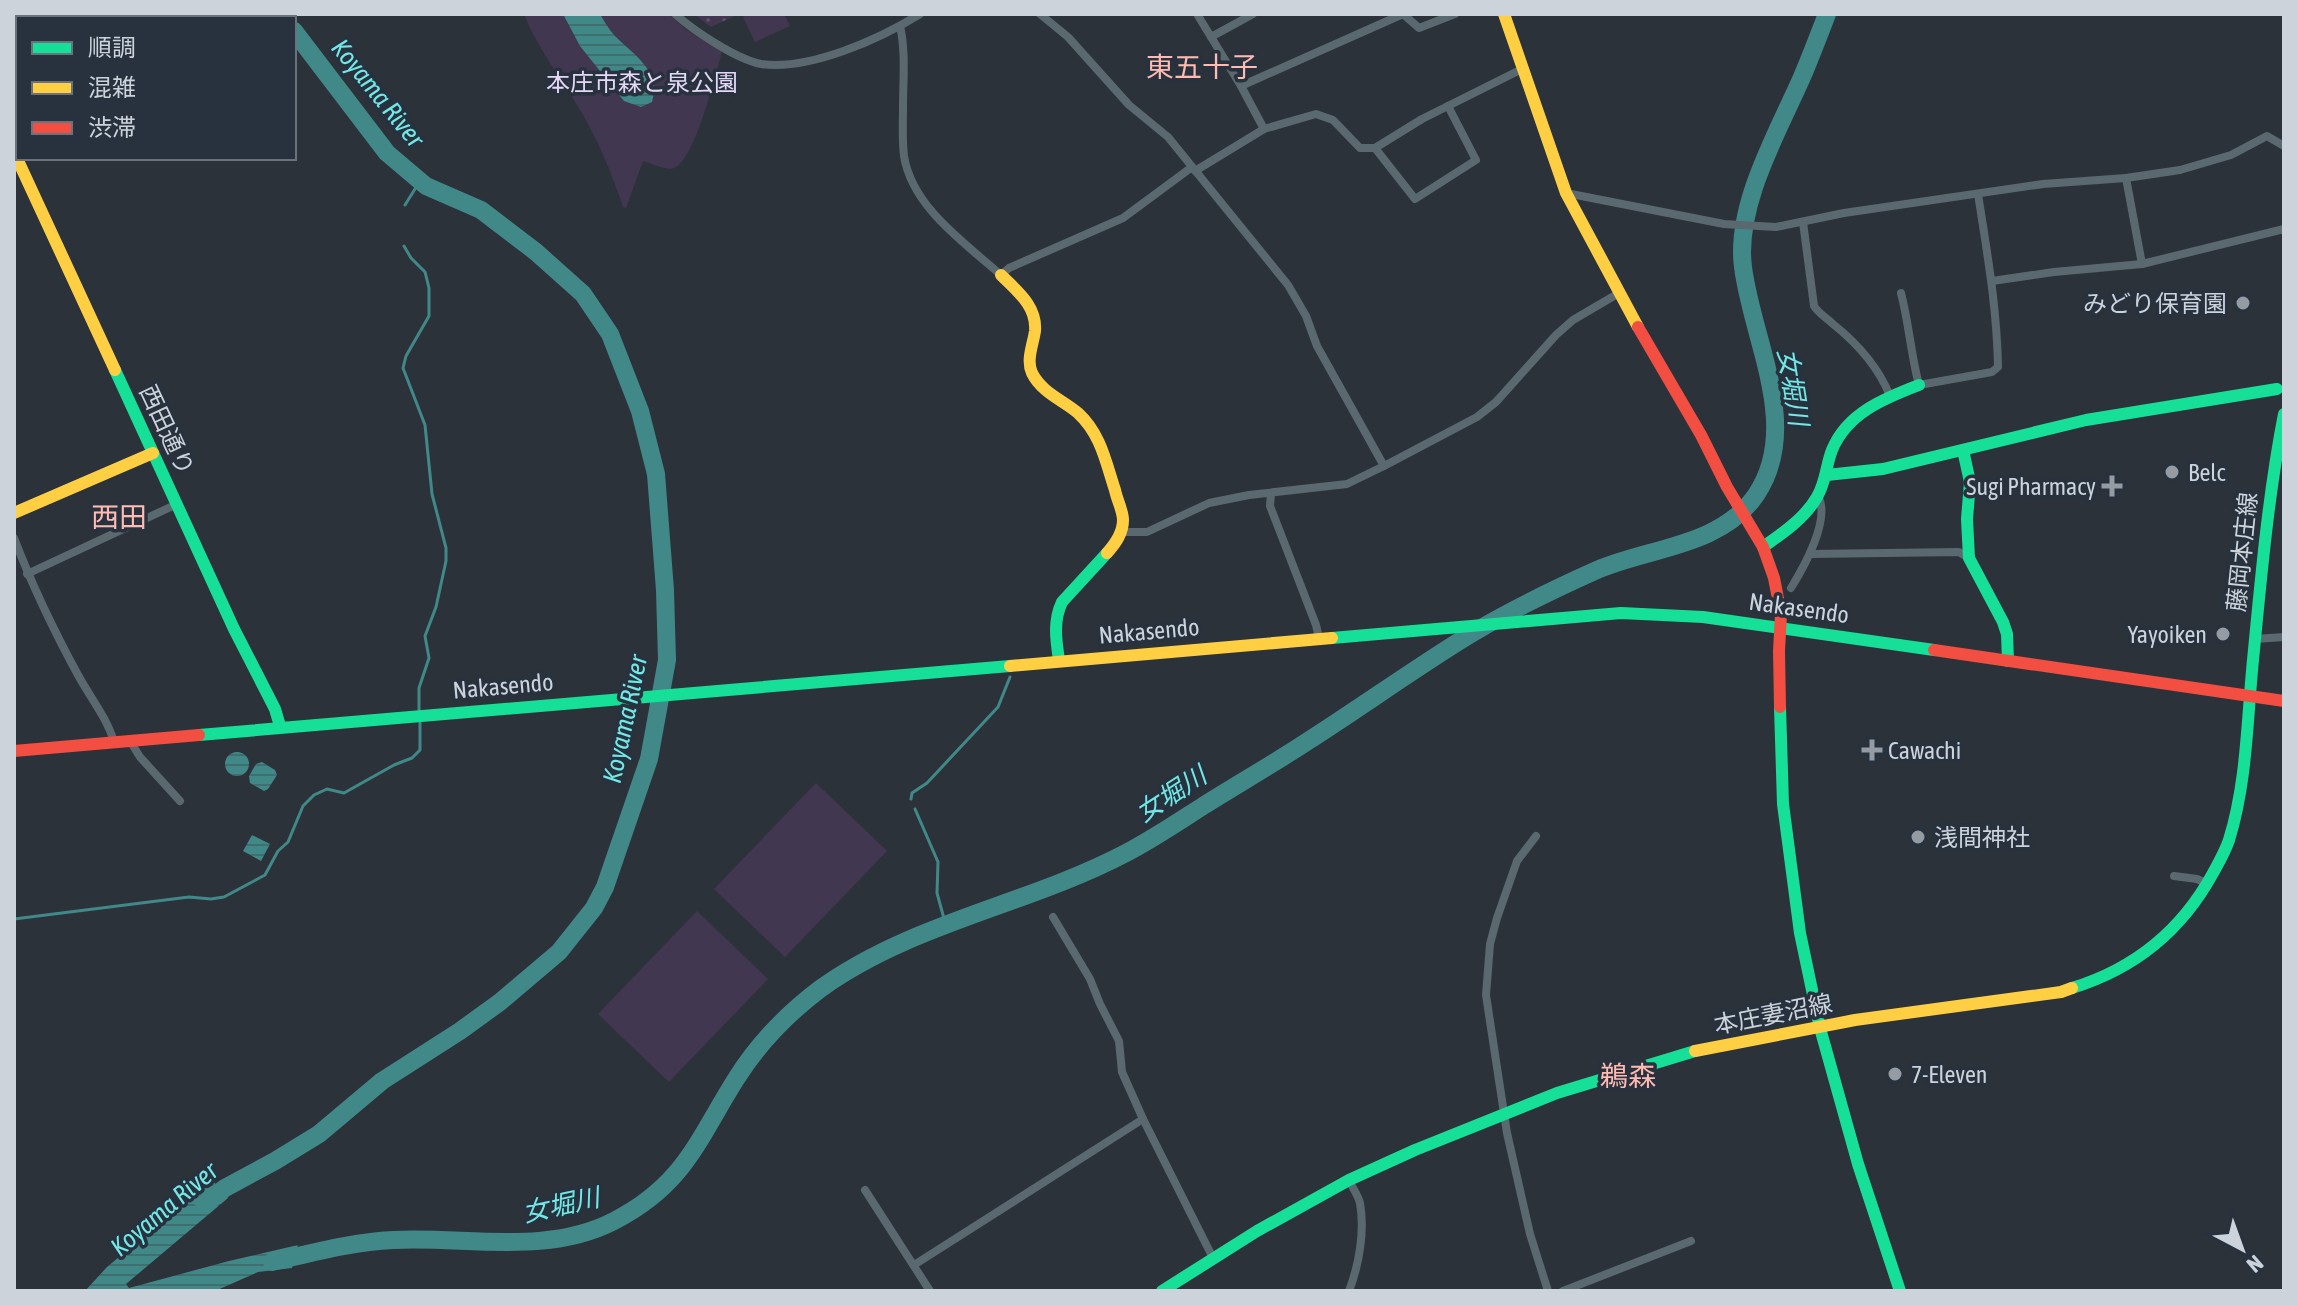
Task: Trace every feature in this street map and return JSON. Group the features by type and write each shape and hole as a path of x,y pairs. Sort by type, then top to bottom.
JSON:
{"main road":[{"path":"1504,14 1566,193 1763,547 1777,589 1781,614 1783,804 1800,933 1820,1028 1862,1179 1900,1291"},
{"name":"西田通り","path":"18,160 234,629 275,709 280,726"},
{"path":"1001,275 1025,299 1033,314 1035,329 1031,371 1043,388 1089,424 1099,441 1123,518 1115,544 1056,612 1059,660"},
{"path":"1763,547 1802,515 1818,496 1827,475 1833,446 1842,433 1866,409 1919,385"},
{"path":"1827,475 1883,469 2086,420 2277,389"},
{"name":"藤岡本庄線","path":"2249,696 2271,489 2284,414"},
{"path":"1963,450 1970,482 1967,519 1969,558 2003,622 2007,634 2008,661"},
{"path":"14,513 153,453"},
{"name":"Nakasendo","path":"14,751 1612,614 1703,617 2284,701"},
{"name":"本庄妻沼線","path":"1162,1291 1257,1231 1349,1180 1505,1112 1557,1093 1687,1052 1855,1020 2031,998 2081,987 2113,974 2147,953 2177,926 2209,884 2229,842 2241,781 2249,696"}],"street":[{"path":"675,14 728,50 758,63 769,64 794,63 850,49 873,41 920,14"},
{"path":"1040,14 1068,37 1129,105 1168,137 1288,285 1306,316 1317,346 1384,466"},
{"path":"1197,14 1264,129"},
{"path":"1211,37 1253,14"},
{"path":"1241,86 1403,14 1419,28 1455,14"},
{"path":"900,26 904,155 911,178 934,212 1001,275 1009,268 1123,218 1194,169 1264,129 1316,114 1333,120 1360,148 1375,148 1422,119 1522,69"},
{"path":"1375,148 1415,199 1476,160 1448,106"},
{"path":"1566,193 1724,224 1776,227 1844,213 2043,184 2126,178 2180,170 2231,155 2267,136 2284,146"},
{"path":"2126,178 2142,264"},
{"path":"1901,293 1919,385 1992,372 1998,367 1998,330 1978,194"},
{"path":"1803,222 1814,306 1882,374 1890,396"},
{"path":"1992,281 2142,264 2284,229"},
{"path":"1121,532 1147,532 1209,503 1249,495 1347,484 1477,417 1496,402 1573,320 1619,293"},
{"path":"1271,493 1270,506 1319,639"},
{"path":"1791,588 1811,554 1822,507 1818,496"},
{"path":"27,574 177,504"},
{"path":"14,538 27,574 80,678 110,728 114,742"},
{"path":"1811,554 1959,552 1969,558"},
{"path":"2255,639 2284,637"},
{"path":"130,741 140,757 180,801"},
{"path":"1536,836 1517,861 1490,944 1486,995 1507,1133 1530,1234 1548,1291"},
{"path":"2174,876 2209,884"},
{"path":"1053,917 1080,960 1119,1041 1122,1072 1213,1258"},
{"path":"914,1265 1143,1119"},
{"path":"1349,1180 1360,1201 1361,1220 1360,1255 1349,1291"},
{"path":"865,1190 930,1291"},
{"path":"1563,1291 1691,1241"}],"green space":[{"name":"本庄市森と泉公園","path":"524,14 668,14 722,52 697,134 682,162 671,169 643,161 626,208 591,129"},
{"path":"694,14 739,14 711,27"},
{"path":"749,14 784,14 790,26 755,42 743,17"},
{"path":"816,783 887,851 785,957 714,889"},
{"path":"697,911 768,979 669,1082 598,1014"}],"shaded area":[{"path":"563,14 600,14 614,35 649,72 654,91 652,102 641,107 624,101 580,46"},
{"path":"237,752 245,756 249,764 245,772 237,776 229,772 225,764 229,756"},
{"path":"262,762 275,770 277,775 264,791 250,783 249,776 256,764"},
{"path":"252,835 270,844 261,861 243,851"},
{"path":"212,1180 228,1198 126,1284 129,1288 298,1245 292,1268 258,1272 215,1291 85,1291 107,1267"}],"waterway":[{"name":"女堀川","path":"272,1262 378,1241 505,1242 561,1238 588,1232 614,1221 638,1207 673,1177 699,1142 736,1079 774,1030 820,989 855,966 892,947 1049,887 1126,853 1492,622 1597,570 1704,536 1741,512 1756,495 1769,469 1775,441 1770,383 1743,267 1745,219 1760,169 1827,14"},
{"name":"Koyama River","path":"204,1204 225,1188 319,1134 382,1081 500,1002 559,952 594,908 605,887 649,759 667,660 656,474 640,411 610,334 583,294 536,252 481,210 426,186 387,153 296,34"},
{"path":"405,205 420,181"},
{"path":"404,246 425,272 429,288 429,316 406,356 403,368 425,425 432,494 446,548 436,607 425,636 429,658 419,688 419,711"},
{"path":"911,799 912,793 927,783 998,707 1010,677"},
{"path":"14,919 189,897 224,897 265,875 278,851 288,842 303,806 314,795 327,789 344,793 412,758 420,750 420,723"},
{"path":"915,809 938,862 937,893 946,926"}],"traffic: fast":[{"path":"115,370 234,629 275,709 280,726"},
{"path":"1763,547 1793,525 1812,505 1822,485 1832,450 1847,426 1868,408 1919,385"},
{"path":"1827,475 1883,469 2086,420 2277,389"},
{"path":"2072,988 2116,970 2154,945 2201,894 2227,844 2243,773 2266,537 2284,414"},
{"path":"1963,450 1970,482 1967,519 1969,558 2003,622 2007,634 2008,661"},
{"path":"1059,660 1056,623 1062,602 1107,553"},
{"path":"1332,638 1621,613 1703,617 1934,650"},
{"path":"199,735 1010,666"},
{"path":"1780,707 1783,804 1800,933 1820,1028 1858,1164 1900,1291"},
{"path":"1162,1291 1257,1231 1349,1180 1415,1150 1557,1093 1695,1051"}],"traffic: slow":[{"path":"1504,14 1566,193 1638,327"},
{"path":"14,152 16,156"},
{"path":"18,160 115,370"},
{"path":"1001,275 1025,300 1033,314 1035,331 1030,363 1036,380 1086,421 1102,449 1123,520 1118,538 1107,553"},
{"path":"14,513 153,453"},
{"path":"1010,666 1332,638"},
{"path":"1695,1051 1855,1020 2072,988"}],"traffic: jam":[{"path":"1638,327 1763,547 1774,578 1781,614 1780,707"},
{"path":"1934,650 2284,701"},
{"path":"14,751 199,735"}],"place":[{"name":"みどり保育園","path":"2243,303"},
{"name":"Belc","path":"2172,472"},
{"name":"Sugi Pharmacy","path":"2112,486"},
{"name":"Yayoiken","path":"2223,634"},
{"name":"Cawachi","path":"1872,750"},
{"name":"浅間神社","path":"1918,837"},
{"name":"7-Eleven","path":"1895,1074"}],"district":[{"name":"東五十子","path":"1202,67"},
{"name":"西田","path":"119,517"},
{"name":"鵜森","path":"1628,1076"}]}
